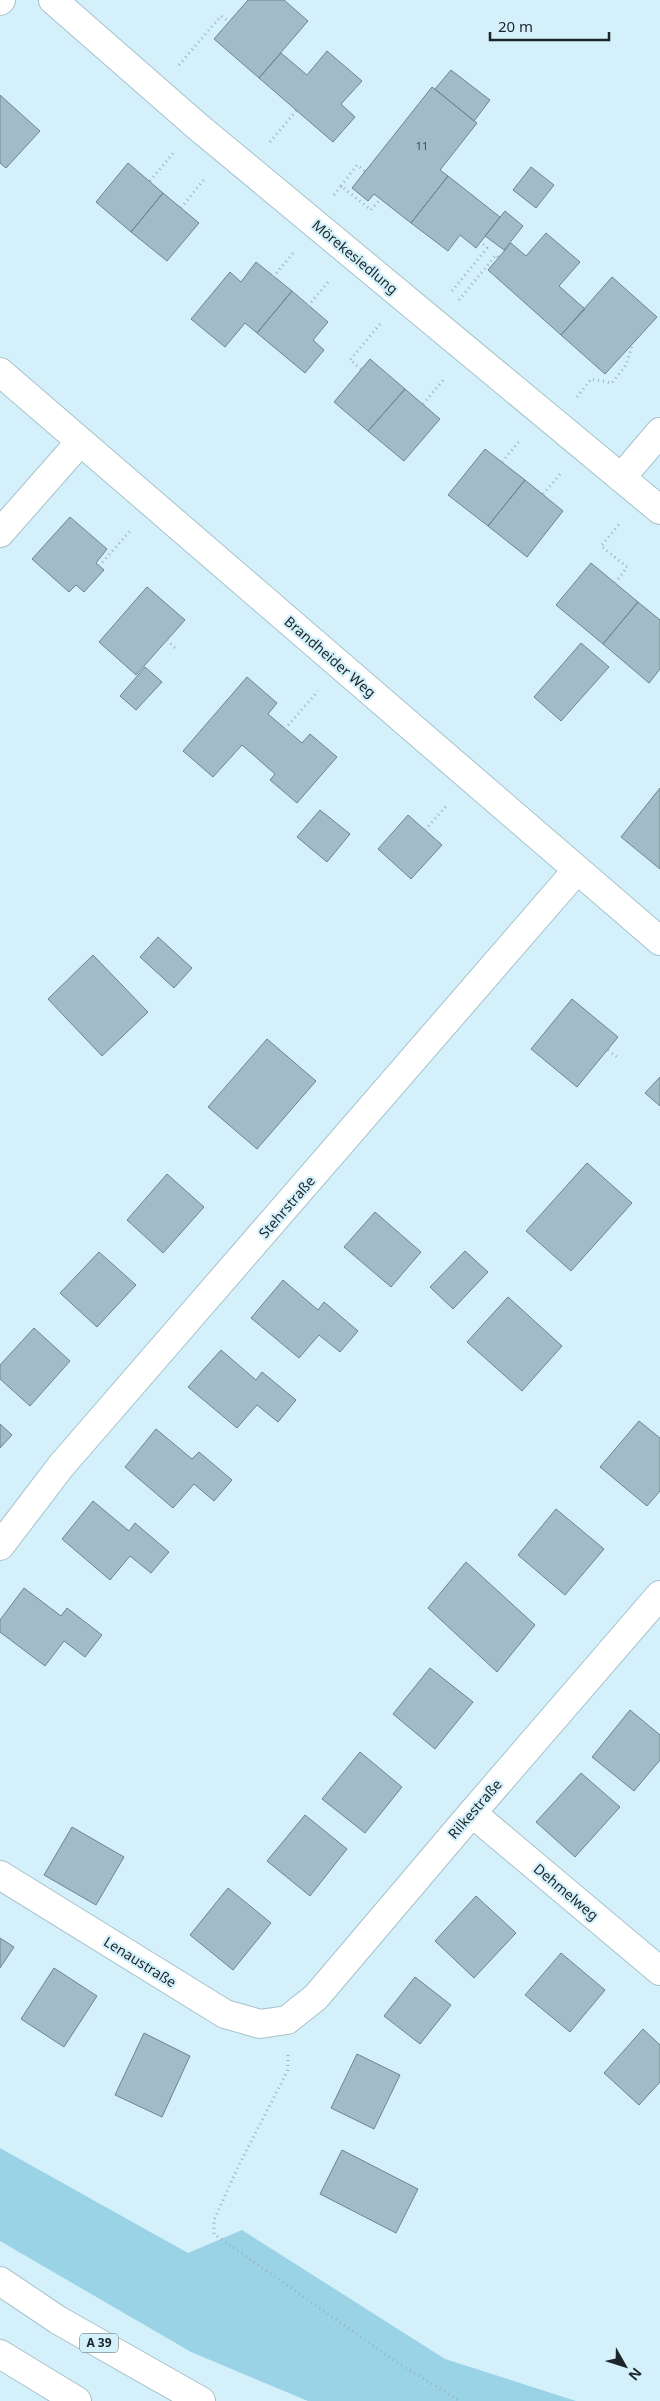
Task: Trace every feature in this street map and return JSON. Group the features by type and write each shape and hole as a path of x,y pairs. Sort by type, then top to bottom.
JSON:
{"main road":[{"name":"Mörekesiedlung","path":"53,0 248,168 651,503"},
{"name":"Brandheider Weg","path":"0,372 660,941"},
{"path":"621,478 660,432"},
{"path":"0,533 80,442"},
{"name":"Stehrstraße","path":"0,1546 61,1466 577,870"},
{"name":"Rilkestraße","path":"287,2020 316,1997 472,1812 660,1595"},
{"name":"Dehmelweg","path":"472,1812 660,1971"},
{"name":"Lenaustraße","path":"0,1875 225,2014 260,2024 287,2020"},
{"name":"A 39","path":"0,2281 58,2320 201,2401"},
{"path":"0,2354 77,2401"}],"path":[{"path":"157,91 221,16 229,22"},
{"path":"248,168 297,110"},
{"path":"341,186 357,165 366,172"},
{"path":"434,322 487,248 481,242"},
{"path":"434,322 496,255 499,258"},
{"path":"361,369 350,360 403,297"},
{"path":"556,424 591,379 612,382 626,365 634,343"},
{"path":"615,583 627,568 601,546 651,503"},
{"path":"99,566 153,504"},
{"path":"167,640 176,650"},
{"path":"285,729 312,698"},
{"path":"608,1050 618,1058"},
{"path":"287,2020 288,2070 238,2166 214,2220 214,2234 398,2363 460,2401"}],"shaded area":[{"path":"0,2148 188,2253 242,2230 445,2359 576,2401 308,2401 191,2352 0,2241"}],"building":[{"path":"248,0 284,0 308,21 259,78 214,39"},
{"path":"327,51 362,81 341,104 355,117 333,142 259,78 281,53 307,75"},
{"path":"451,70 490,100 474,121 435,89"},
{"path":"432,87 477,123 440,170 448,176 411,223 374,194 368,201 352,188"},
{"path":"0,95 40,131 6,168 0,163"},
{"path":"128,163 163,193 131,232 96,202"},
{"path":"531,167 554,185 536,208 513,190"},
{"path":"448,176 500,217 476,248 460,235 448,251 411,223"},
{"path":"163,193 199,223 167,261 131,232"},
{"path":"505,211 523,226 504,250 485,236"},
{"path":"546,233 580,262 559,286 585,309 561,335 488,270 511,243 526,256"},
{"path":"256,262 292,291 257,333 245,323 225,347 191,319 230,272 241,282"},
{"path":"612,277 657,317 605,374 561,335"},
{"path":"292,291 328,322 313,340 324,350 305,373 257,333"},
{"path":"370,359 405,389 368,431 334,402"},
{"path":"405,389 440,419 404,461 368,431"},
{"path":"485,449 525,480 488,526 448,495"},
{"path":"525,480 563,511 527,557 488,526"},
{"path":"70,517 107,549 96,563 104,570 84,592 76,585 69,592 32,559"},
{"path":"591,563 638,602 603,644 556,605"},
{"path":"147,587 185,620 136,675 99,642"},
{"path":"638,602 660,620 660,669 649,683 603,644"},
{"path":"581,643 609,667 561,721 534,697"},
{"path":"145,667 162,682 136,710 120,696"},
{"path":"247,677 277,703 268,714 302,743 310,734 337,757 297,803 270,780 275,774 242,745 213,777 183,751"},
{"path":"660,788 660,869 621,837"},
{"path":"320,810 350,834 327,862 297,837"},
{"path":"408,815 442,845 411,879 378,849"},
{"path":"158,937 192,968 174,988 140,957"},
{"path":"93,955 148,1012 102,1056 48,999"},
{"path":"572,999 618,1037 577,1087 531,1049"},
{"path":"267,1039 316,1081 257,1149 208,1107"},
{"path":"660,1077 660,1106 645,1093"},
{"path":"587,1163 632,1203 571,1271 526,1231"},
{"path":"167,1174 204,1207 163,1253 127,1220"},
{"path":"375,1212 421,1252 391,1287 344,1247"},
{"path":"465,1251 488,1272 453,1309 430,1287"},
{"path":"99,1252 136,1285 97,1327 60,1293"},
{"path":"283,1280 318,1310 324,1302 358,1331 340,1352 319,1335 299,1358 251,1318"},
{"path":"508,1297 562,1346 522,1391 467,1342"},
{"path":"34,1328 70,1361 30,1406 0,1379 0,1365"},
{"path":"221,1350 256,1380 262,1372 296,1400 278,1422 257,1405 237,1428 188,1387"},
{"path":"639,1421 660,1438 660,1491 647,1506 600,1467"},
{"path":"0,1424 12,1435 0,1448"},
{"path":"156,1429 192,1459 199,1452 232,1480 214,1501 194,1484 173,1508 125,1467"},
{"path":"93,1501 129,1531 135,1523 169,1552 151,1573 130,1556 110,1580 62,1539"},
{"path":"556,1509 604,1549 565,1595 518,1555"},
{"path":"466,1562 535,1625 497,1672 428,1608"},
{"path":"24,1588 61,1616 67,1608 102,1635 85,1657 64,1641 45,1666 0,1632 0,1620"},
{"path":"430,1668 473,1702 435,1749 393,1714"},
{"path":"630,1710 660,1735 660,1760 634,1791 592,1757"},
{"path":"360,1752 402,1787 365,1833 322,1799"},
{"path":"581,1773 620,1807 575,1857 536,1822"},
{"path":"305,1815 347,1849 310,1896 267,1861"},
{"path":"72,1827 124,1857 96,1905 44,1875"},
{"path":"228,1888 271,1923 233,1970 190,1935"},
{"path":"476,1896 516,1933 474,1978 435,1941"},
{"path":"0,1938 14,1947 0,1968"},
{"path":"561,1953 605,1990 570,2032 525,1995"},
{"path":"54,1968 97,1996 64,2047 21,2019"},
{"path":"415,1977 451,2005 420,2044 384,2016"},
{"path":"643,2029 660,2045 660,2082 639,2105 604,2073"},
{"path":"144,2033 190,2056 162,2117 115,2095"},
{"path":"357,2054 400,2075 374,2129 331,2108"},
{"path":"342,2150 418,2189 396,2233 320,2194"}]}
